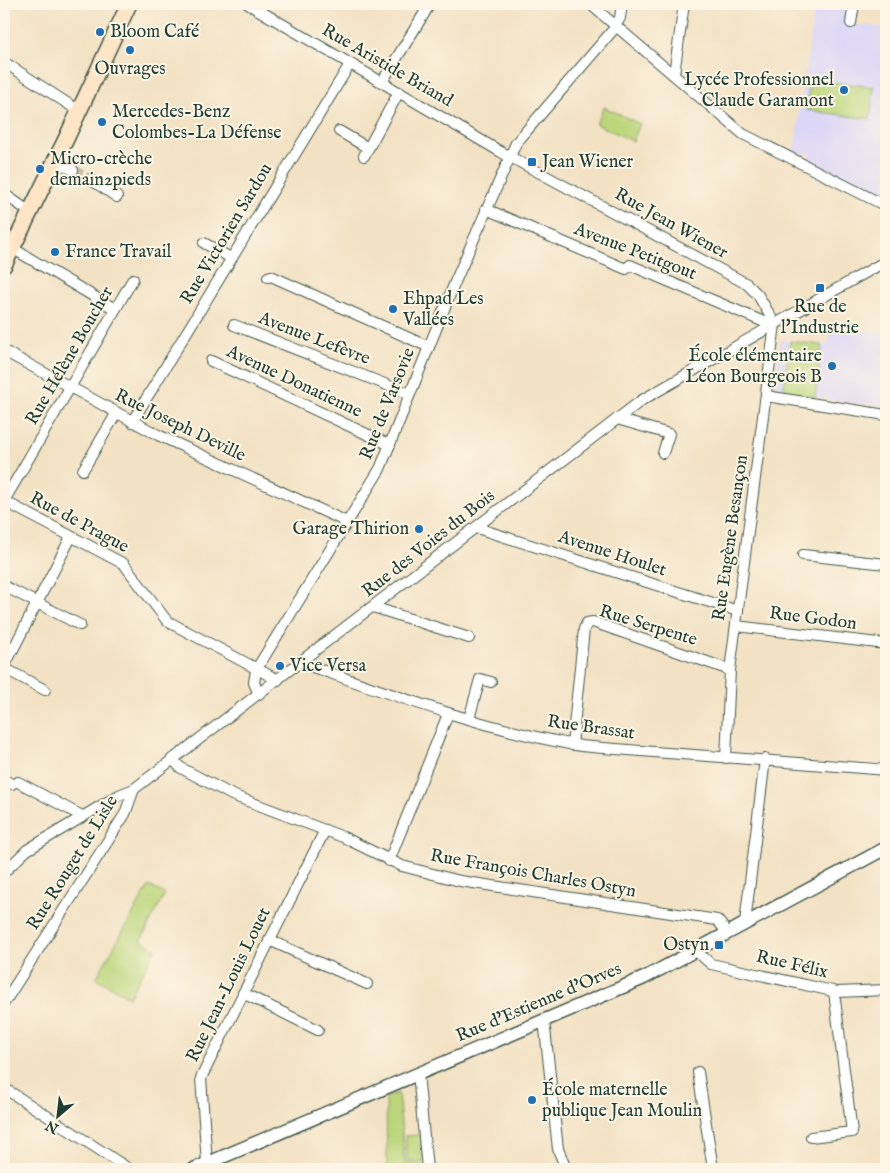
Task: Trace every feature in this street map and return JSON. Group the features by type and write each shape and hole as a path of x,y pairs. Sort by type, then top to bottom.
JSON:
{"main road":[{"path":"4,265 129,4"}],"street":[{"name":"Rue Aristide Briand","path":"248,4 509,156"},
{"path":"382,82 430,4"},
{"path":"590,4 743,134 886,206"},
{"path":"617,25 622,4"},
{"path":"674,74 684,4"},
{"path":"851,23 854,4"},
{"name":"Rue de Varsovie","path":"256,670 380,469 486,209 516,143 617,25"},
{"path":"4,62 79,110"},
{"name":"Rue Victorien Sardou","path":"132,422 350,64"},
{"path":"339,131 366,152 399,92"},
{"name":"Rue Jean Wiener","path":"509,156 746,284 758,295 773,325"},
{"path":"55,161 73,170"},
{"path":"90,179 117,197"},
{"path":"4,194 30,212"},
{"name":"Avenue Petitgout","path":"486,209 626,269 630,265 773,325"},
{"path":"204,243 231,258"},
{"path":"12,248 116,309"},
{"name":"Rue des Voies du Bois","path":"4,872 27,850 82,816 119,795 134,789 304,661 642,400 886,261"},
{"path":"268,277 271,276 429,347"},
{"name":"Rue Hélène Boucher","path":"4,501 133,279"},
{"name":"Avenue Lefèvre","path":"234,325 410,394"},
{"name":"Rue Eugène Besançon","path":"726,758 730,670 766,396 773,325"},
{"name":"Rue Joseph Deville","path":"4,351 132,422 347,522"},
{"name":"Avenue Donatienne","path":"211,361 390,445"},
{"path":"766,396 886,415"},
{"path":"83,470 116,414"},
{"path":"617,419 669,434 663,452"},
{"name":"Rue de Prague","path":"4,501 126,566 167,621 278,680"},
{"name":"Avenue Houlet","path":"477,528 738,611"},
{"path":"45,690 4,668 71,536"},
{"path":"803,554 886,564"},
{"path":"4,586 80,625"},
{"path":"374,607 469,638"},
{"name":"Rue Serpente","path":"572,745 584,629 587,623 593,622 730,670"},
{"name":"Rue Godon","path":"736,626 886,644"},
{"name":"Rue Brassat","path":"304,661 310,666 448,714 572,745 886,770"},
{"path":"256,670 254,683 259,694"},
{"path":"469,719 480,678 491,682"},
{"path":"389,861 448,714"},
{"name":"Rue François Charles Ostyn","path":"172,759 181,768 237,797 325,830 389,861 460,881 717,920 728,933"},
{"path":"745,923 765,759"},
{"path":"11,782 82,816"},
{"name":"Rue Rouget de Lisle","path":"4,1003 125,814 134,789"},
{"name":"Rue Jean-Louis Louet","path":"209,1166 201,1078 325,830"},
{"name":"Rue d'Estienne d'Orves","path":"209,1166 418,1073 644,978 886,848"},
{"path":"269,940 367,984"},
{"name":"Rue Félix","path":"695,950 711,964 834,992 886,990"},
{"path":"811,1138 852,1132 834,992"},
{"path":"243,993 318,1030"},
{"path":"544,1020 558,1149 566,1169"},
{"path":"698,1072 713,1169"},
{"path":"418,1073 427,1169"},
{"path":"4,1088 129,1169"}],"shaded area":[{"name":"Lycée Professionnel Claude Garamont","path":"815,4 847,5 845,23 886,28 886,199 810,160 810,154 794,152"},
{"name":"École élémentaire Léon Bourgeois B","path":"830,327 886,333 886,407 777,392 774,387 781,340 828,345"}],"green space":[{"path":"810,79 874,87 870,119 806,110"},
{"path":"604,107 640,124 633,141 596,124"},
{"path":"790,341 822,345 815,397 783,392"},
{"path":"149,886 165,894 141,940 156,949 129,997 96,978"},
{"path":"398,1093 405,1164 423,1162 424,1169 387,1169 386,1097"},
{"path":"421,1135 423,1160 407,1161 405,1136"}],"tunnel":[{"path":"73,170 90,179"}],"place":[{"name":"Bloom Café","path":"100,32"},
{"name":"Ouvrages","path":"130,50"},
{"name":"Lycée Professionnel Claude Garamont","path":"844,90"},
{"name":"Mercedes-Benz Colombes-La Défense","path":"102,122"},
{"name":"Jean Wiener","path":"532,162"},
{"name":"Micro-crèche demain2pieds","path":"40,169"},
{"name":"France Travail","path":"55,252"},
{"name":"Rue de l'Industrie","path":"820,288"},
{"name":"Ehpad Les Vallées","path":"393,309"},
{"name":"École élémentaire Léon Bourgeois B","path":"832,366"},
{"name":"Garage Thirion","path":"419,529"},
{"name":"Vice Versa","path":"280,666"},
{"name":"Ostyn","path":"719,945"},
{"name":"École maternelle publique Jean Moulin","path":"532,1100"}]}
